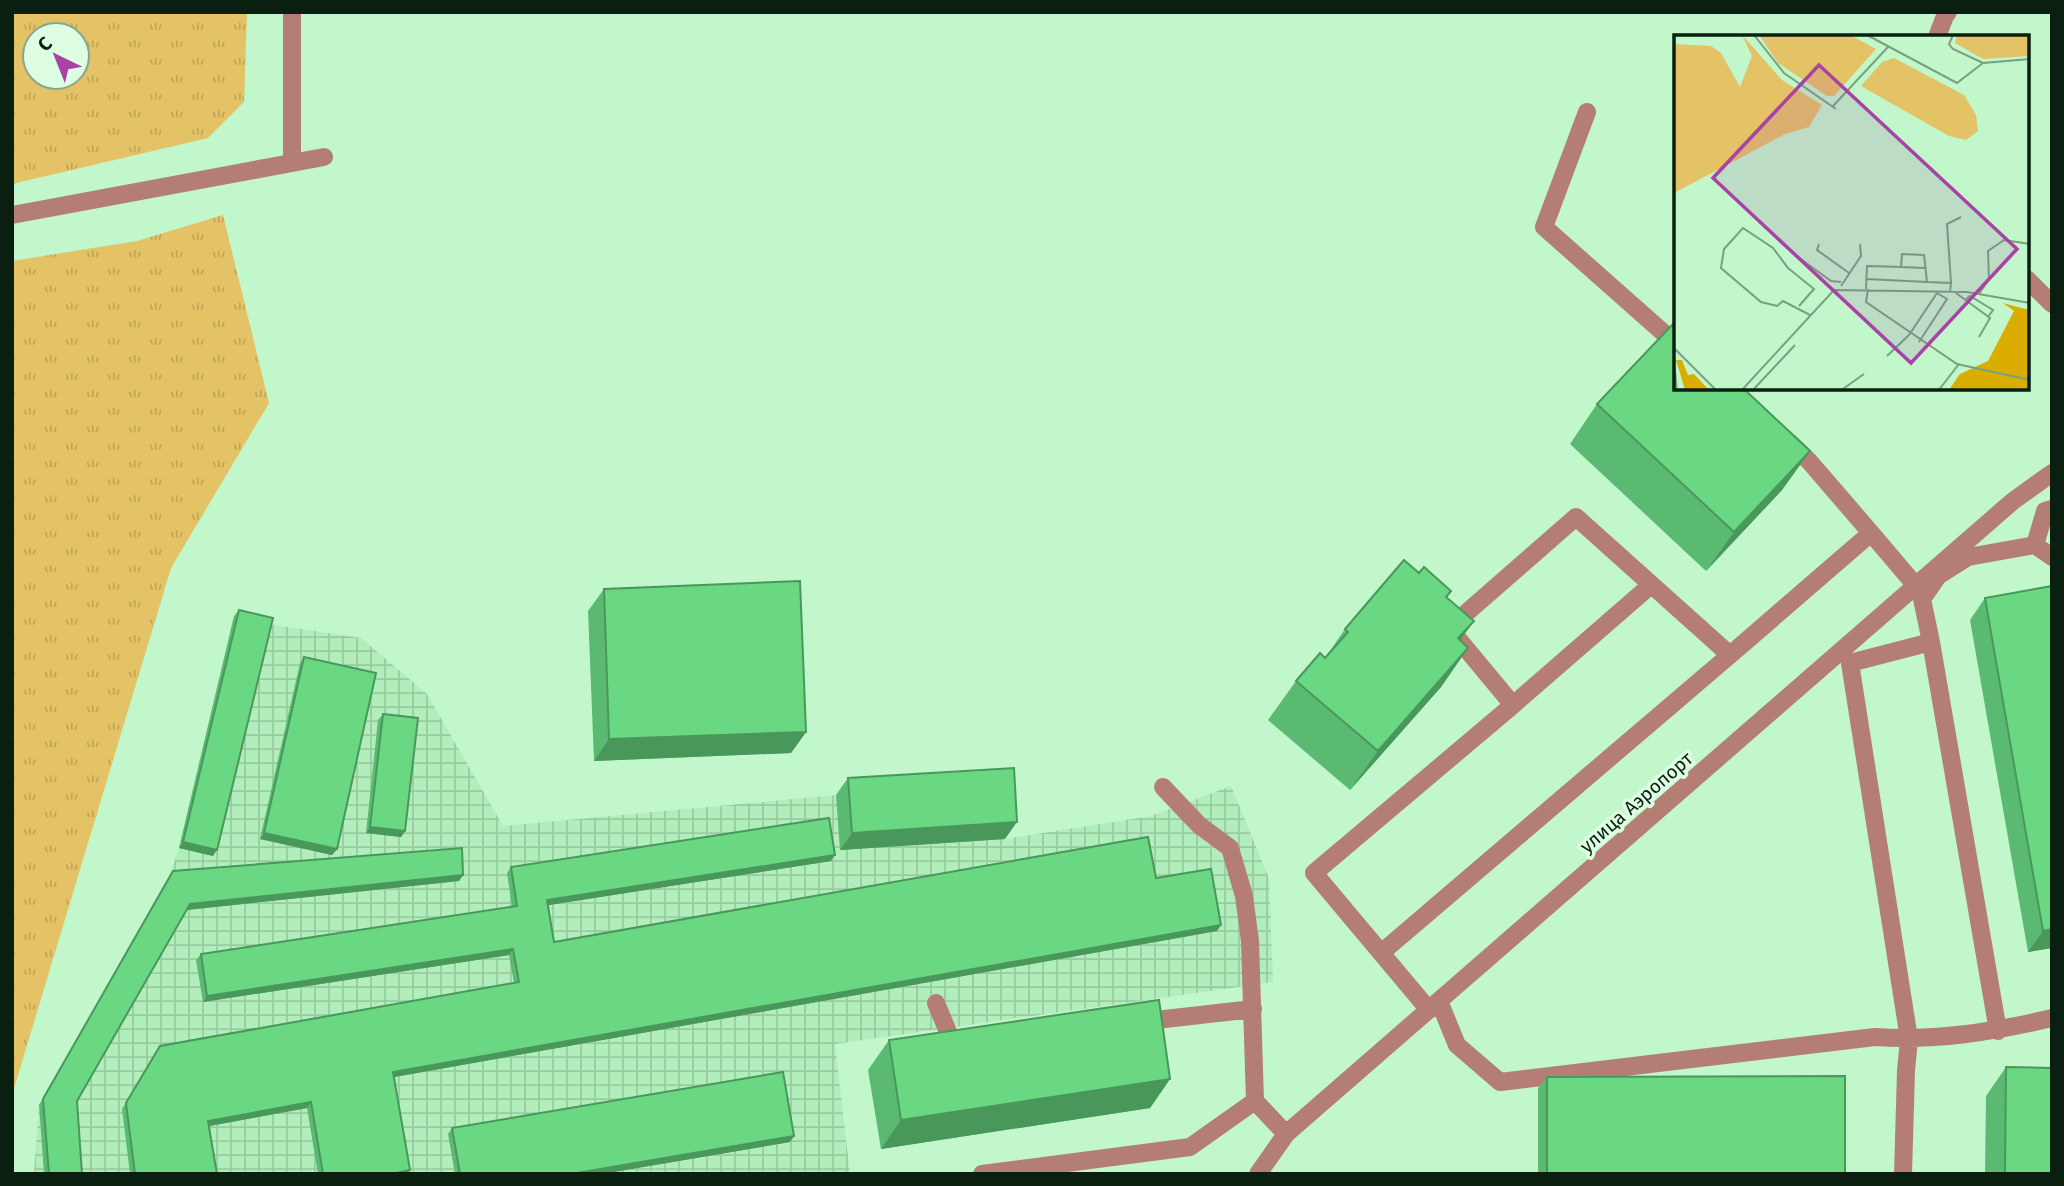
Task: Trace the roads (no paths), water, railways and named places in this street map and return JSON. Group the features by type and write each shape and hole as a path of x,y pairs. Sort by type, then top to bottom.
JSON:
{"street":[{"path":"292,12 292,162"},
{"path":"1938,35 1948,12"},
{"path":"1587,112 1544,227 1674,342"},
{"path":"12,215 324,157"},
{"path":"2029,281 2052,304"},
{"path":"1779,434 1809,461 1916,586"},
{"name":"улица Аэропорт","path":"1258,1174 1286,1134 2013,501 2052,472"},
{"path":"2035,545 2045,511 2052,509"},
{"path":"1513,705 1449,628 1576,517 1730,655"},
{"path":"1381,953 1871,533"},
{"path":"1998,1031 1922,599 1938,576 1968,557 2035,545 2052,557"},
{"path":"1651,585 1314,873 1381,953 1434,1005 1457,1045 1500,1082 1875,1037 1909,1039 1998,1031 2052,1018"},
{"path":"1903,1174 1909,1039 1850,663 1931,642"},
{"path":"1163,788 1199,825 1230,848 1244,896 1250,941 1255,1101 1286,1134"},
{"path":"936,1003 953,1044 980,1041"},
{"path":"1116,1025 1253,1009"},
{"path":"982,1174 1190,1147 1255,1101"}]}
